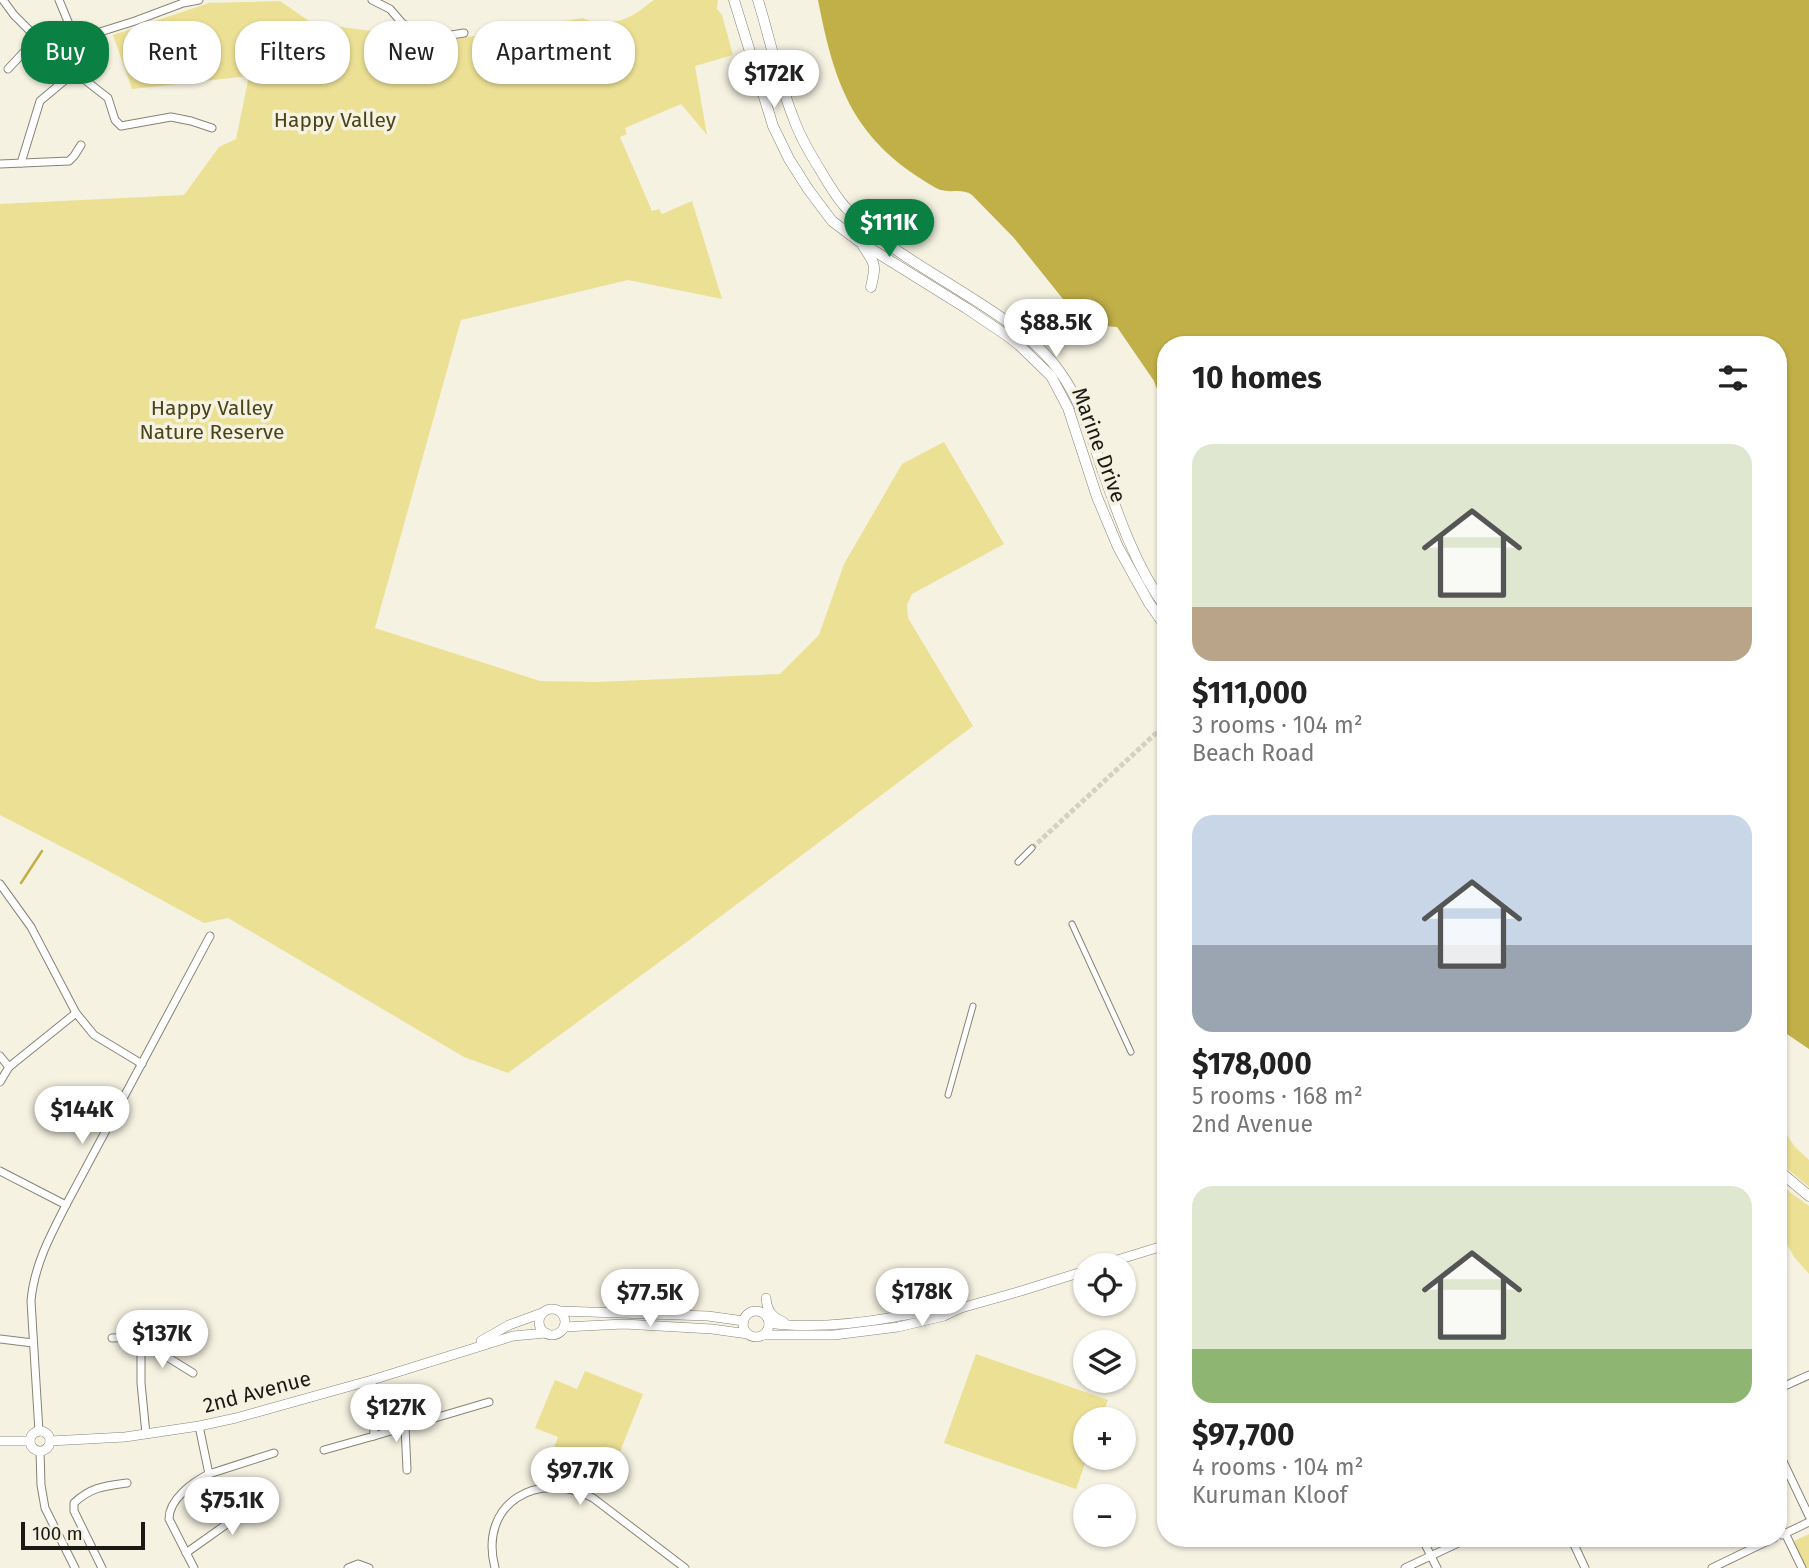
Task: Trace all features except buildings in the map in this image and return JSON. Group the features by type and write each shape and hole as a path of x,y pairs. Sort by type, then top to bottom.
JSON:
{"main road":[{"name":"Marine Drive","path":"734,0 773,126 789,159 832,221 860,242 1006,335 1051,376 1069,408 1097,497 1118,547 1157,614"},
{"name":"Marine Drive","path":"758,0 793,117 809,152 845,207 897,251 980,304 1036,345 1058,368 1083,411 1129,541 1157,595"},
{"path":"860,242 874,263 871,287"},
{"path":"1787,1179 1809,1196"}],"street":[{"path":"3,0 21,22"},
{"path":"60,0 71,29 84,37 199,0"},
{"path":"372,0 390,9 411,29 445,37 464,33"},
{"path":"8,69 21,55"},
{"path":"21,163 40,101 60,84"},
{"path":"90,84 108,98 115,120 121,126 178,117 212,128"},
{"path":"0,163 69,161 80,145"},
{"path":"1018,862 1032,849"},
{"path":"0,884 31,927 76,1013 94,1035 142,1064"},
{"path":"1072,924 1130,1052"},
{"path":"39,1432 32,1284 43,1253 66,1205 210,936"},
{"path":"948,1095 973,1006"},
{"path":"0,1082 9,1067 76,1013"},
{"path":"0,1056 9,1067"},
{"path":"0,1171 66,1205"},
{"path":"1136,1254 1157,1248"},
{"name":"2nd Avenue","path":"50,1441 146,1434 236,1418 372,1380 513,1336 556,1334 564,1327 624,1324 712,1329 756,1337 834,1335 943,1309 961,1308 1073,1274"},
{"path":"766,1298 768,1311 778,1320 808,1325"},
{"name":"2nd Avenue","path":"467,1349 509,1325 551,1309 708,1316 744,1321 749,1314 756,1312 763,1314 769,1323 786,1325 881,1325"},
{"path":"559,1311 565,1320 564,1327"},
{"path":"542,1313 540,1325 546,1333"},
{"path":"744,1321 743,1326 748,1334"},
{"path":"763,1335 768,1330 769,1323"},
{"path":"112,1338 130,1339 193,1373"},
{"path":"0,1339 33,1343"},
{"path":"141,1347 146,1434"},
{"path":"1787,1385 1809,1375"},
{"path":"372,1380 374,1436"},
{"path":"324,1450 489,1402"},
{"path":"199,1426 209,1474"},
{"path":"405,1426 407,1470"},
{"path":"39,1432 47,1434 50,1441 48,1447 40,1451 34,1449 30,1441 32,1435 39,1432"},
{"path":"0,1440 30,1441"},
{"path":"40,1451 41,1485 46,1508 75,1568"},
{"path":"194,1568 169,1519 170,1510 197,1480 274,1453"},
{"path":"1787,1470 1809,1516"},
{"path":"102,1568 74,1511 74,1503 82,1495 99,1486 127,1483"},
{"path":"495,1568 491,1545 493,1530 504,1509 515,1499 535,1490 564,1488 582,1493 605,1506 685,1568"},
{"path":"186,1553 262,1499"},
{"path":"1787,1532 1809,1522"},
{"path":"1426,1547 1437,1568"},
{"path":"1405,1568 1450,1547"},
{"path":"1575,1547 1585,1568"},
{"path":"1712,1568 1756,1547"},
{"path":"1787,1547 1802,1568"},
{"path":"348,1568 358,1564 369,1568"}],"green space":[{"name":"Happy Valley Nature Reserve","path":"654,0 718,0 717,9 722,15 733,55 695,66 707,135 681,104 625,128 627,134 620,137 652,211 659,209 662,214 692,201 722,299 628,280 461,320 375,628 540,681 597,682 780,674 819,635 844,564 902,464 944,442 1004,544 912,594 907,605 908,618 973,726 508,1073 464,1057 228,918 204,923 0,815 0,204 184,195 219,147 236,139 247,84 350,84 350,28 364,30 364,84 458,84 458,39 472,36 472,84 635,84 635,21 618,21"},
{"name":"Happy Valley Nature Reserve","path":"280,1 309,21 235,21 235,78 221,79 221,21 155,21 209,3"},
{"name":"Happy Valley Nature Reserve","path":"583,18 594,21 565,21"},
{"name":"Happy Valley Nature Reserve","path":"123,32 123,63 113,35"},
{"name":"Happy Valley Nature Reserve","path":"130,84 177,84 132,89"},
{"path":"1787,1135 1809,1160 1809,1187 1787,1169"},
{"path":"1787,1190 1809,1206 1809,1274 1787,1244"},
{"path":"976,1354 1073,1388 1073,1393 1088,1393 1108,1400 1105,1407 1073,1407 1073,1470 1083,1470 1078,1484 1073,1484 1073,1488 944,1443"},
{"path":"585,1371 643,1394 609,1479 551,1456 558,1437 535,1428 555,1380 577,1389"},
{"path":"1809,1534 1809,1568 1805,1568 1792,1542"}],"shaded area":[{"path":"818,0 1809,0 1809,1049 1787,1034 1787,336 1157,336 1157,389 1117,327 1094,325 1075,314 1014,238 972,195 936,188 885,151 867,131 841,86"}],"waterway":[{"path":"21,883 42,851"}],"tunnel":[{"path":"1032,848 1157,732"}],"park label":[{"name":"Happy Valley","path":"335,120"}]}
